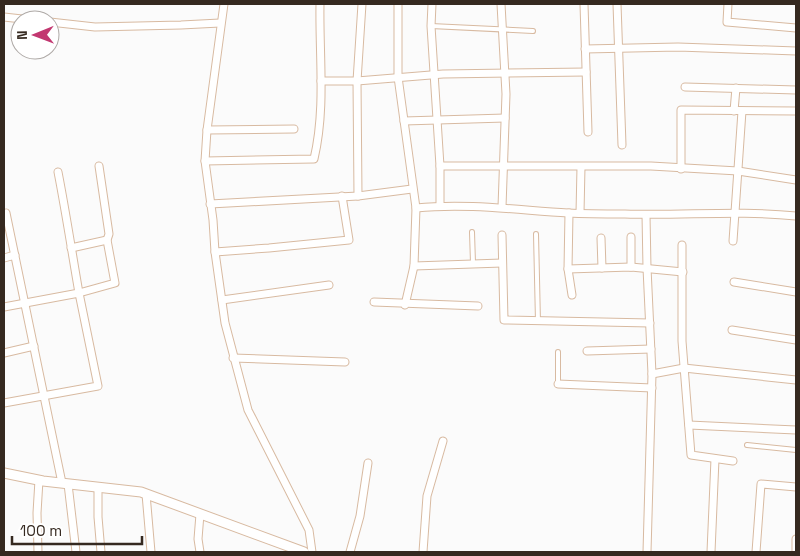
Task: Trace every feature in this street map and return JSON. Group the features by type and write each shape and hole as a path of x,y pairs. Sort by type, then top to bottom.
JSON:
{"street":[{"path":"224,4 207,130 205,161 222,300 233,358 248,410 309,530 312,552"},
{"path":"205,161 314,159 320,136 320,4"},
{"path":"358,196 357,82 362,4"},
{"path":"398,4 398,77 412,190 416,208 414,266 406,305"},
{"path":"432,4 431,26 440,166 440,206"},
{"path":"501,4 505,72 502,207"},
{"path":"584,4 588,132"},
{"path":"617,4 622,145"},
{"path":"728,4 727,22 796,28"},
{"path":"60,23 95,27 220,23"},
{"path":"586,50 678,47 796,51"},
{"path":"321,81 357,82 398,77 505,72 586,72"},
{"path":"685,87 796,90"},
{"path":"734,241 738,171 736,88"},
{"path":"681,168 681,110 796,111"},
{"path":"404,121 505,118"},
{"path":"207,130 294,128"},
{"path":"4,307 79,293 114,283 99,166"},
{"path":"440,166 651,166 738,171 796,180"},
{"path":"580,213 581,167"},
{"path":"4,403 98,386 79,293 58,172"},
{"path":"210,204 358,196 412,190"},
{"path":"215,252 349,240 342,196"},
{"path":"416,208 440,206 502,207 570,213 646,215 735,213 796,216"},
{"path":"4,214 6,213 44,395 65,483 76,552"},
{"path":"570,213 568,269 572,295"},
{"path":"646,215 652,374 647,552"},
{"path":"502,235 504,320 650,323"},
{"path":"631,237 631,266"},
{"path":"601,238 602,268"},
{"path":"71,248 108,240"},
{"path":"682,245 682,340 691,455 733,461"},
{"path":"4,258 15,255"},
{"path":"414,266 502,263"},
{"path":"568,269 631,266 682,272"},
{"path":"734,282 796,292"},
{"path":"222,300 329,285"},
{"path":"374,302 406,305 478,306"},
{"path":"732,330 796,340"},
{"path":"4,352 34,346"},
{"path":"587,351 651,349"},
{"path":"233,358 345,362"},
{"path":"652,374 684,368 796,380"},
{"path":"558,384 652,388"},
{"path":"689,425 796,430"},
{"path":"423,552 426,496 442,441"},
{"path":"711,552 715,458"},
{"path":"350,552 360,516 368,463"},
{"path":"4,473 39,480 146,494 304,552"},
{"path":"38,552 37,513 39,480"},
{"path":"756,552 761,484 796,487"},
{"path":"98,487 101,552"},
{"path":"146,494 151,552"},
{"path":"200,514 198,539 200,552"},
{"path":"796,539 796,552"}],"lane":[{"path":"431,26 533,32"},
{"path":"472,232 473,263"},
{"path":"536,234 538,322"},
{"path":"558,352 558,384"},
{"path":"747,446 796,450"}]}
